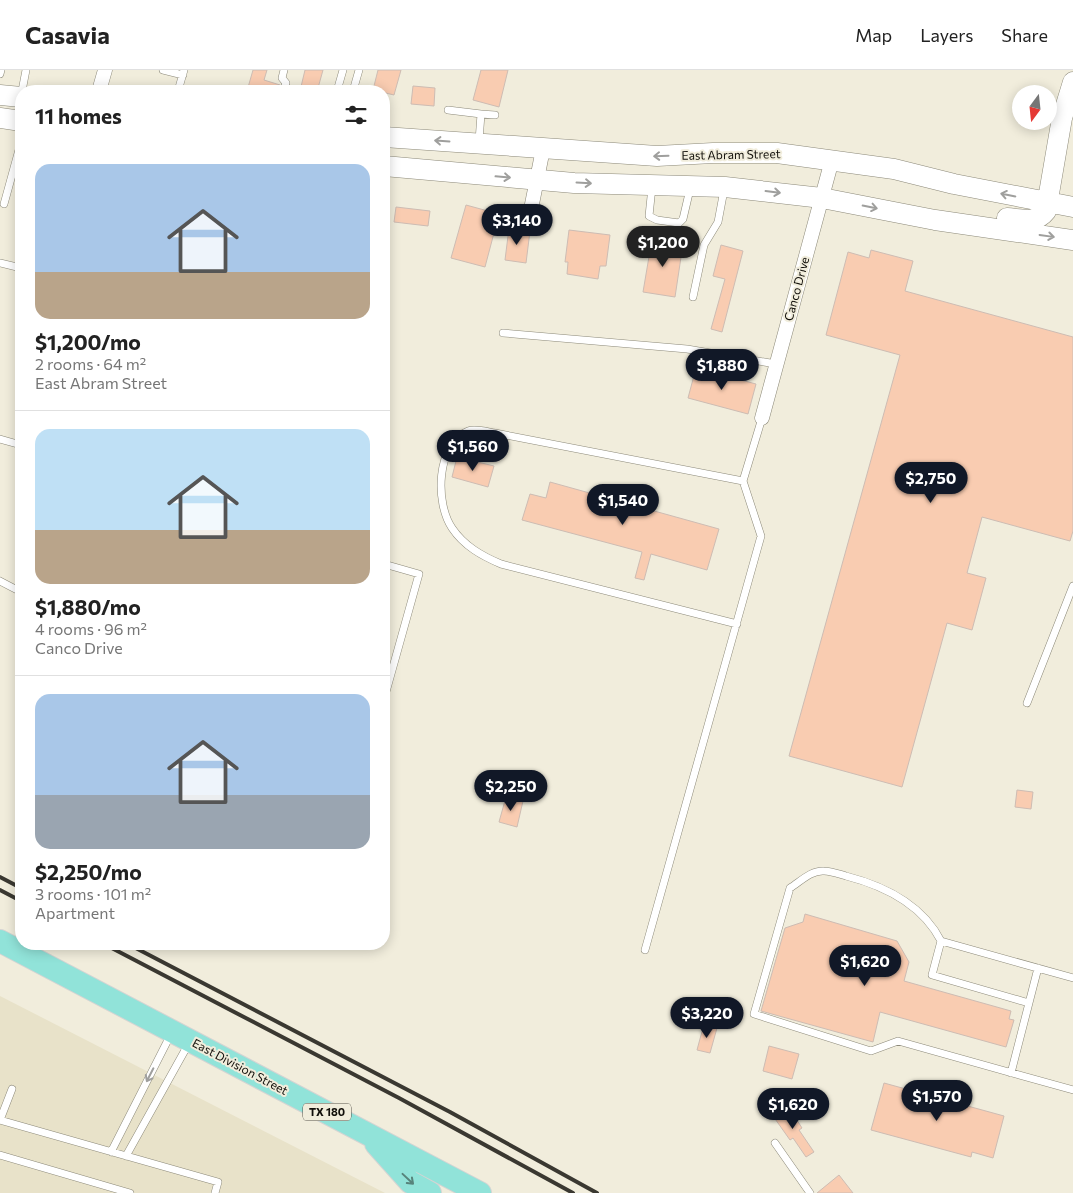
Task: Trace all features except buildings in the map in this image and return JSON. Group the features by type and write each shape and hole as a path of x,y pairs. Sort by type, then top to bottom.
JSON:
{"main road":[{"path":"935,220 954,211 1030,220 1040,218 1046,211 1062,118 1073,82"},
{"path":"0,95 15,96"},
{"name":"East Abram Street","path":"390,137 657,156 713,153 777,153 894,169 954,184 1073,207"},
{"path":"390,167 535,180 652,186 725,187 822,198 935,220 1073,240"},
{"name":"East Division Street","path":"0,940 15,948"},
{"name":"East Division Street","path":"19,950 480,1193"},
{"path":"367,1134 410,1182 430,1193"}],"street":[{"path":"101,85 105,70"},
{"path":"530,214 535,180 543,149"},
{"name":"Canco Drive","path":"762,418 832,160"}],"lane":[{"path":"0,74 1,70"},
{"path":"23,85 26,70"},
{"path":"163,70 183,72 180,85"},
{"path":"284,70 282,78 286,83 285,85"},
{"path":"339,85 343,70"},
{"path":"354,85 359,70"},
{"path":"448,110 495,115"},
{"path":"478,144 481,114"},
{"path":"4,204 15,164"},
{"path":"652,186 649,216 657,220 679,223 683,219 690,186"},
{"path":"693,297 704,245 718,222 725,187"},
{"path":"0,262 15,266"},
{"path":"503,333 687,350 776,364"},
{"path":"645,950 761,536 743,481 762,418"},
{"path":"737,624 501,564 480,555 451,527 441,487 443,465 448,449 457,438 470,430 495,433 743,481"},
{"path":"0,440 15,444"},
{"path":"390,566 419,574 390,678"},
{"path":"0,581 15,589"},
{"path":"1027,703 1073,586"},
{"path":"1029,1004 932,975 941,941 933,925 918,910 875,883 823,870 813,873 790,888 754,1014 871,1051 898,1041 1073,1090"},
{"path":"941,941 1073,978"},
{"path":"1011,1072 1038,968"},
{"path":"110,1152 182,1036"},
{"path":"126,1156 182,1036"},
{"path":"12,1089 0,1120 218,1182 215,1193"},
{"path":"775,1143 810,1193"},
{"path":"0,1155 130,1193"}],"shaded area":[{"path":"0,996 385,1193 0,1193"}],"railway":[{"path":"0,877 15,885"},
{"path":"0,890 15,898"},
{"path":"115,950 399,1098 573,1193"},
{"path":"140,950 450,1112 597,1193"}]}
